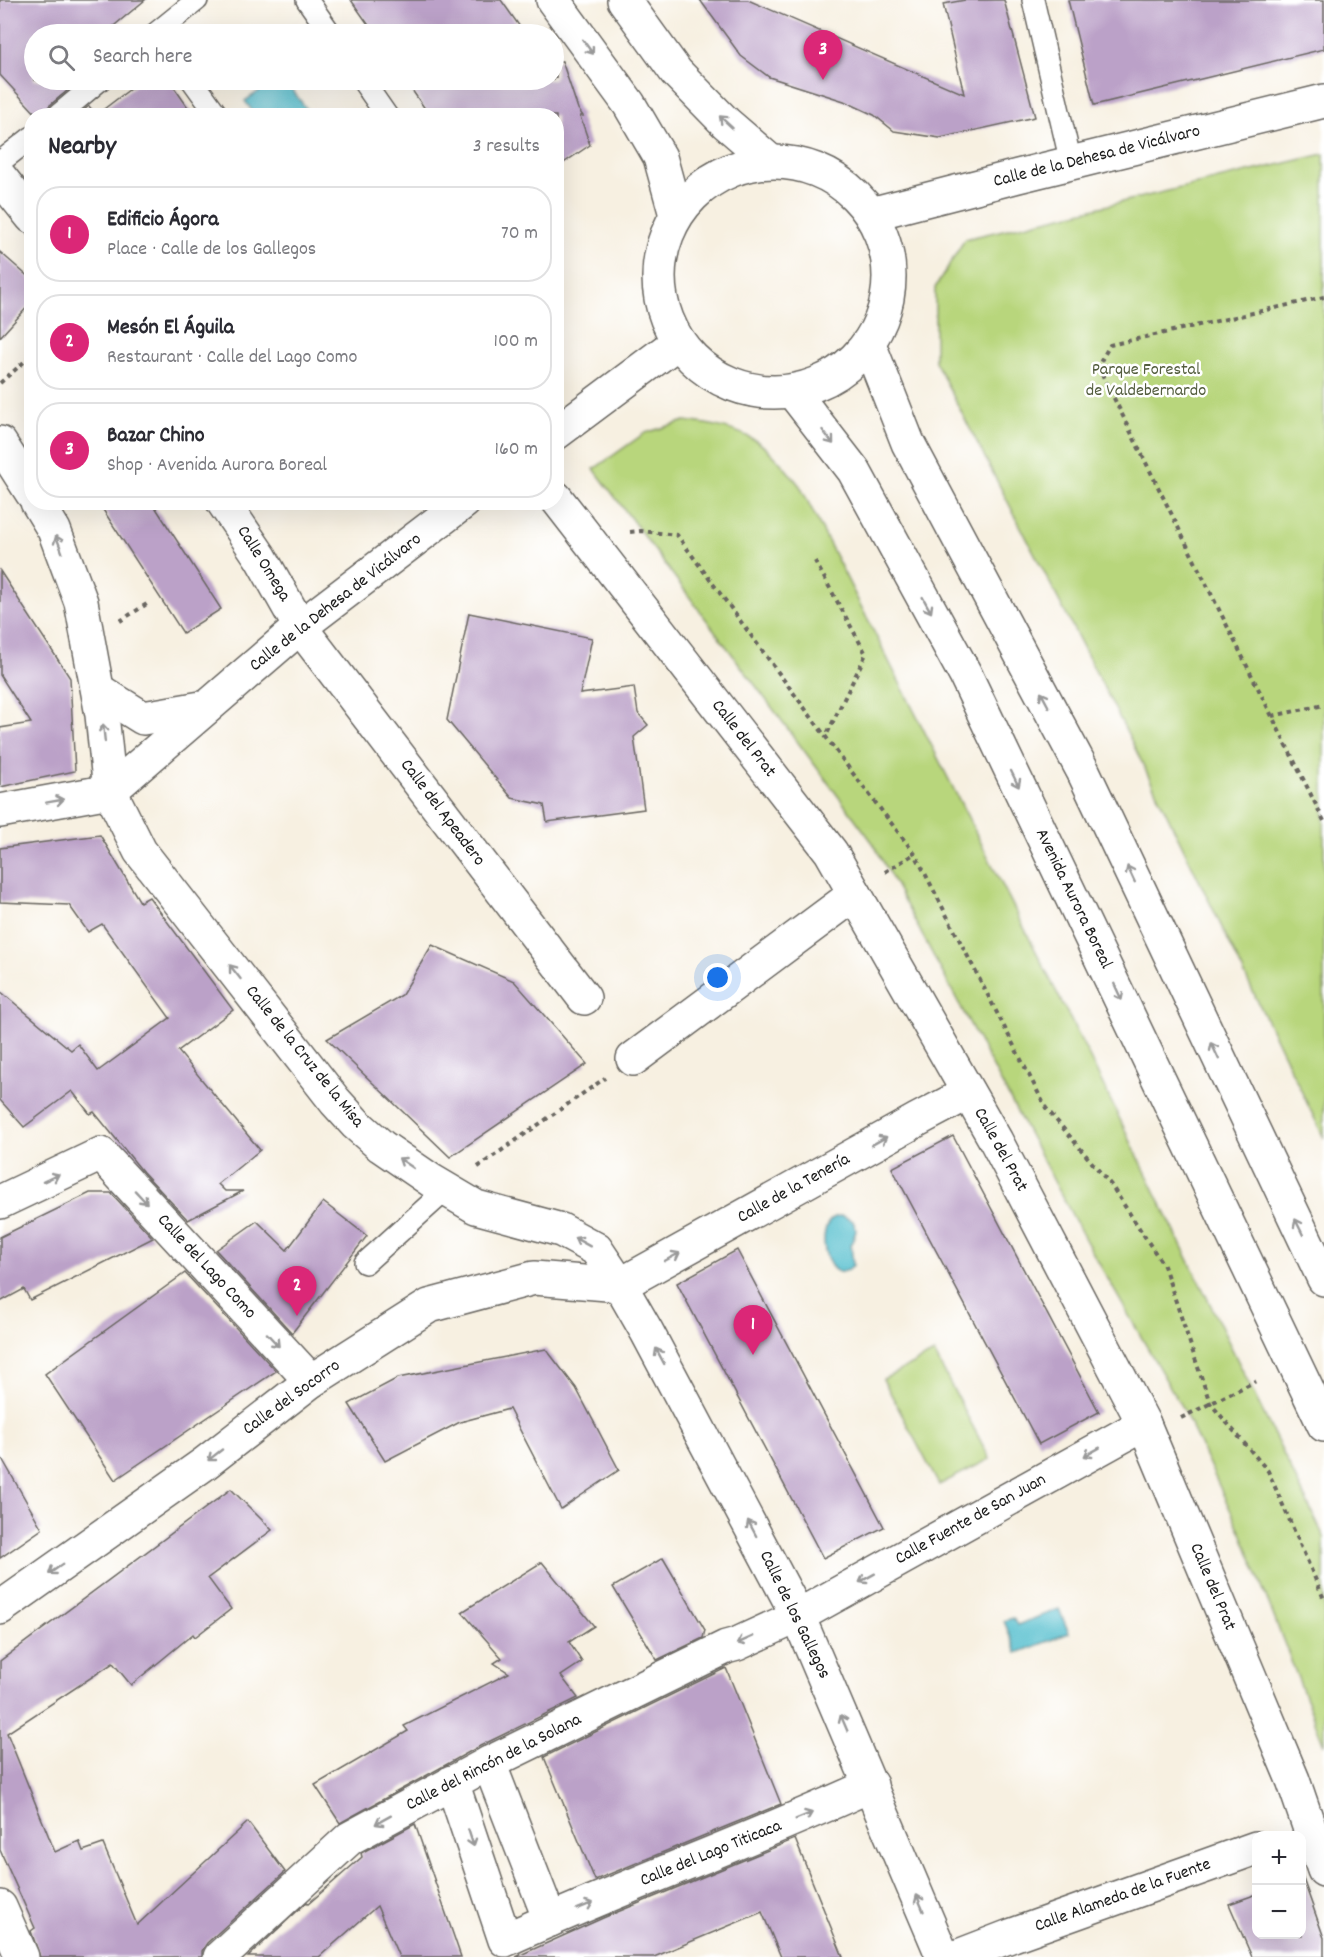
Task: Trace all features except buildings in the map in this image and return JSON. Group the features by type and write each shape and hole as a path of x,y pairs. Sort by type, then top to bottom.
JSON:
{"street":[{"path":"553,0 629,104 660,157 676,215"},
{"path":"624,0 676,72 726,123 770,161"},
{"name":"Calle de la Dehesa de Vicálvaro","path":"871,214 1324,101"},
{"path":"770,161 799,164 827,174 852,191 871,214 883,238 889,265 889,293 882,319 868,344 848,366 822,383 792,391 766,392 732,384 716,377 695,362 678,342 665,318 658,292 658,265 664,239 676,215 693,193 716,176 742,165 770,161"},
{"path":"0,177 24,207"},
{"path":"564,427 678,342"},
{"path":"868,344 908,443 1083,771 1324,1279"},
{"name":"Avenida Aurora Boreal","path":"792,391 854,471 965,674 1324,1425"},
{"path":"0,443 24,480"},
{"name":"Calle del Prat","path":"564,508 831,852 996,1141 1144,1424 1293,1780 1301,1831"},
{"name":"Calle de la Cruz de la Misa","path":"42,510 54,530 81,602 98,690 110,791 140,851 335,1101 356,1124 381,1146 459,1181 476,1207 561,1230 596,1249 620,1285"},
{"name":"Calle Omega","path":"228,510 261,558 300,627"},
{"name":"Calle de la Dehesa de Vicálvaro","path":"110,791 300,627 454,510"},
{"name":"Calle del Apeadero","path":"300,627 584,998"},
{"path":"98,690 143,718 209,706"},
{"path":"0,811 110,791"},
{"path":"633,1059 855,894"},
{"name":"Calle de la Tenería","path":"620,1285 968,1093"},
{"name":"Calle del Lago Como","path":"0,1202 101,1154 311,1381"},
{"name":"Calle del Socorro","path":"0,1608 204,1464 311,1381 429,1306 534,1278 620,1285"},
{"name":"Calle de los Gallegos","path":"620,1285 798,1616 943,1957"},
{"name":"Calle Fuente de San Juan","path":"798,1616 1144,1424"},
{"name":"Calle del Rincón de la Solana","path":"220,1957 350,1838 489,1763 726,1647 798,1616"},
{"path":"489,1763 550,1920"},
{"name":"Calle del Lago Titicaca","path":"452,1782 508,1949 550,1920 814,1811 871,1785"},
{"name":"Calle del Prat","path":"1306,1840 1324,1870"},
{"name":"Calle Alameda de la Fuente","path":"956,1957 1252,1850"},
{"path":"0,1906 22,1957"}],"lane":[{"path":"169,24 197,0"},
{"path":"307,0 324,24"},
{"path":"1033,0 1071,163"},
{"path":"67,108 88,90"},
{"path":"199,90 212,108"},
{"path":"369,90 381,108"},
{"path":"0,162 24,143"},
{"path":"365,1263 459,1181"}],"path":[{"path":"1324,297 1110,345 1098,366 1324,821"},
{"path":"0,383 24,362"},
{"path":"630,532 677,535 915,854 1046,1108 1111,1185 1164,1266 1210,1403 1268,1471 1324,1599"},
{"path":"815,561 866,654 826,736"},
{"path":"114,625 150,602"},
{"path":"1272,717 1324,705"},
{"path":"884,873 915,854"},
{"path":"459,1181 633,1059"},
{"path":"1178,1419 1256,1381"}],"green space":[{"name":"Parque Forestal de Valdebernardo","path":"1324,154 1324,1138 1130,738 935,361 935,288 965,239"},
{"path":"685,421 725,428 757,441 777,459 800,486 1087,1052 1324,1537 1324,1745 1242,1535 1186,1415 1086,1241 873,843 594,469 645,433"},
{"path":"934,1353 990,1459 939,1485 883,1379"}],"water":[{"path":"261,90 292,90 306,108 250,108 245,101"},
{"path":"843,1216 853,1221 856,1230 851,1246 853,1265 848,1270 840,1272 833,1268 829,1261 824,1241 828,1223 834,1217"},
{"path":"1059,1609 1069,1633 1017,1653 1004,1621 1013,1618 1017,1625"}],"place":[{"name":"Bazar Chino","path":"823,80"},
{"name":"Mesón El Águila","path":"297,1316"},
{"name":"Edificio Ágora","path":"753,1355"}]}
